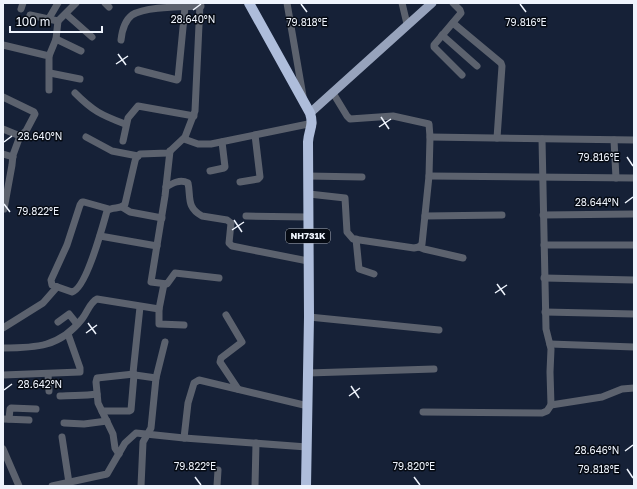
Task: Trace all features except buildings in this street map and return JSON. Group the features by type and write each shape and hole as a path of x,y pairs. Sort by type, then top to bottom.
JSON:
{"highway":[{"name":"NH731K","path":"249,3 310,113 313,123 309,137 308,176 309,317 306,486"}],"main road":[{"path":"310,113 431,3"}],"street":[{"path":"48,20 58,3"},
{"path":"49,90 49,56 56,39 58,21 76,3"},
{"path":"287,3 304,102"},
{"path":"402,3 407,24"},
{"path":"453,3 461,11 461,14 442,35 434,47 462,75"},
{"path":"121,40 124,26 134,14 157,8 201,5 194,116 184,139 176,144 170,152 162,218 151,282 168,284 174,273 219,278"},
{"path":"138,70 178,79 185,7"},
{"path":"66,14 92,37"},
{"path":"30,16 58,21"},
{"path":"453,23 501,63 497,138"},
{"path":"442,35 477,66"},
{"path":"56,39 81,51"},
{"path":"3,45 49,56"},
{"path":"50,72 80,79"},
{"path":"75,93 94,110 104,116 125,124"},
{"path":"333,93 348,118 393,116 427,123 430,127 429,176 422,244 420,247"},
{"path":"3,97 35,113 26,130 20,136 13,157 4,209"},
{"path":"123,142 125,124 136,107 141,105 194,116"},
{"path":"184,139 205,145 313,123"},
{"path":"3,129 20,136"},
{"path":"240,182 258,179 260,177 255,135"},
{"path":"86,137 112,150 138,156 140,154 170,152"},
{"path":"430,137 542,140 634,140"},
{"path":"423,412 542,413 547,411 551,405 551,351 546,329 545,312 542,215 542,140"},
{"path":"614,140 616,178"},
{"path":"210,171 226,167 222,142"},
{"path":"3,154 13,157"},
{"path":"122,207 125,204 135,161 138,156"},
{"path":"308,176 362,177"},
{"path":"429,176 634,178"},
{"path":"166,187 177,181 186,181 188,183 190,204 199,214 227,220 231,223 229,243 232,246 308,261"},
{"path":"309,194 345,198 347,232 353,239 414,248 420,247 463,258"},
{"path":"108,209 94,257 78,289 72,292 52,285 51,280 67,245 82,202 108,209 122,207 130,212 162,218"},
{"path":"542,215 634,214"},
{"path":"425,216 502,215"},
{"path":"246,216 308,217"},
{"path":"100,236 156,246"},
{"path":"356,240 359,269 374,274"},
{"path":"544,245 634,245"},
{"path":"544,278 634,280"},
{"path":"164,284 159,309 158,324 184,325"},
{"path":"3,328 43,303 57,287"},
{"path":"3,348 41,346 59,339 68,334 93,301 97,299 159,309"},
{"path":"102,411 131,410 140,307"},
{"path":"545,312 634,314"},
{"path":"58,322 69,314 77,324"},
{"path":"226,315 242,342 221,358 220,362 238,389"},
{"path":"309,317 439,330"},
{"path":"3,375 80,372 80,368 68,334"},
{"path":"142,486 143,442 151,428 156,378 165,342"},
{"path":"550,344 634,347"},
{"path":"308,373 434,369"},
{"path":"48,374 49,390"},
{"path":"119,454 115,448 113,434 98,403 97,378 134,374 156,378"},
{"path":"184,438 188,403 194,382 199,380 308,406"},
{"path":"551,405 602,397 622,389 634,388"},
{"path":"60,396 97,394"},
{"path":"29,420 6,419 11,408 36,409"},
{"path":"64,423 84,424 107,421"},
{"path":"52,486 107,474 125,443 139,432 184,438 307,447"},
{"path":"62,437 69,483"},
{"path":"255,486 256,443"},
{"path":"3,449 19,486"},
{"path":"217,486 218,470"}]}
